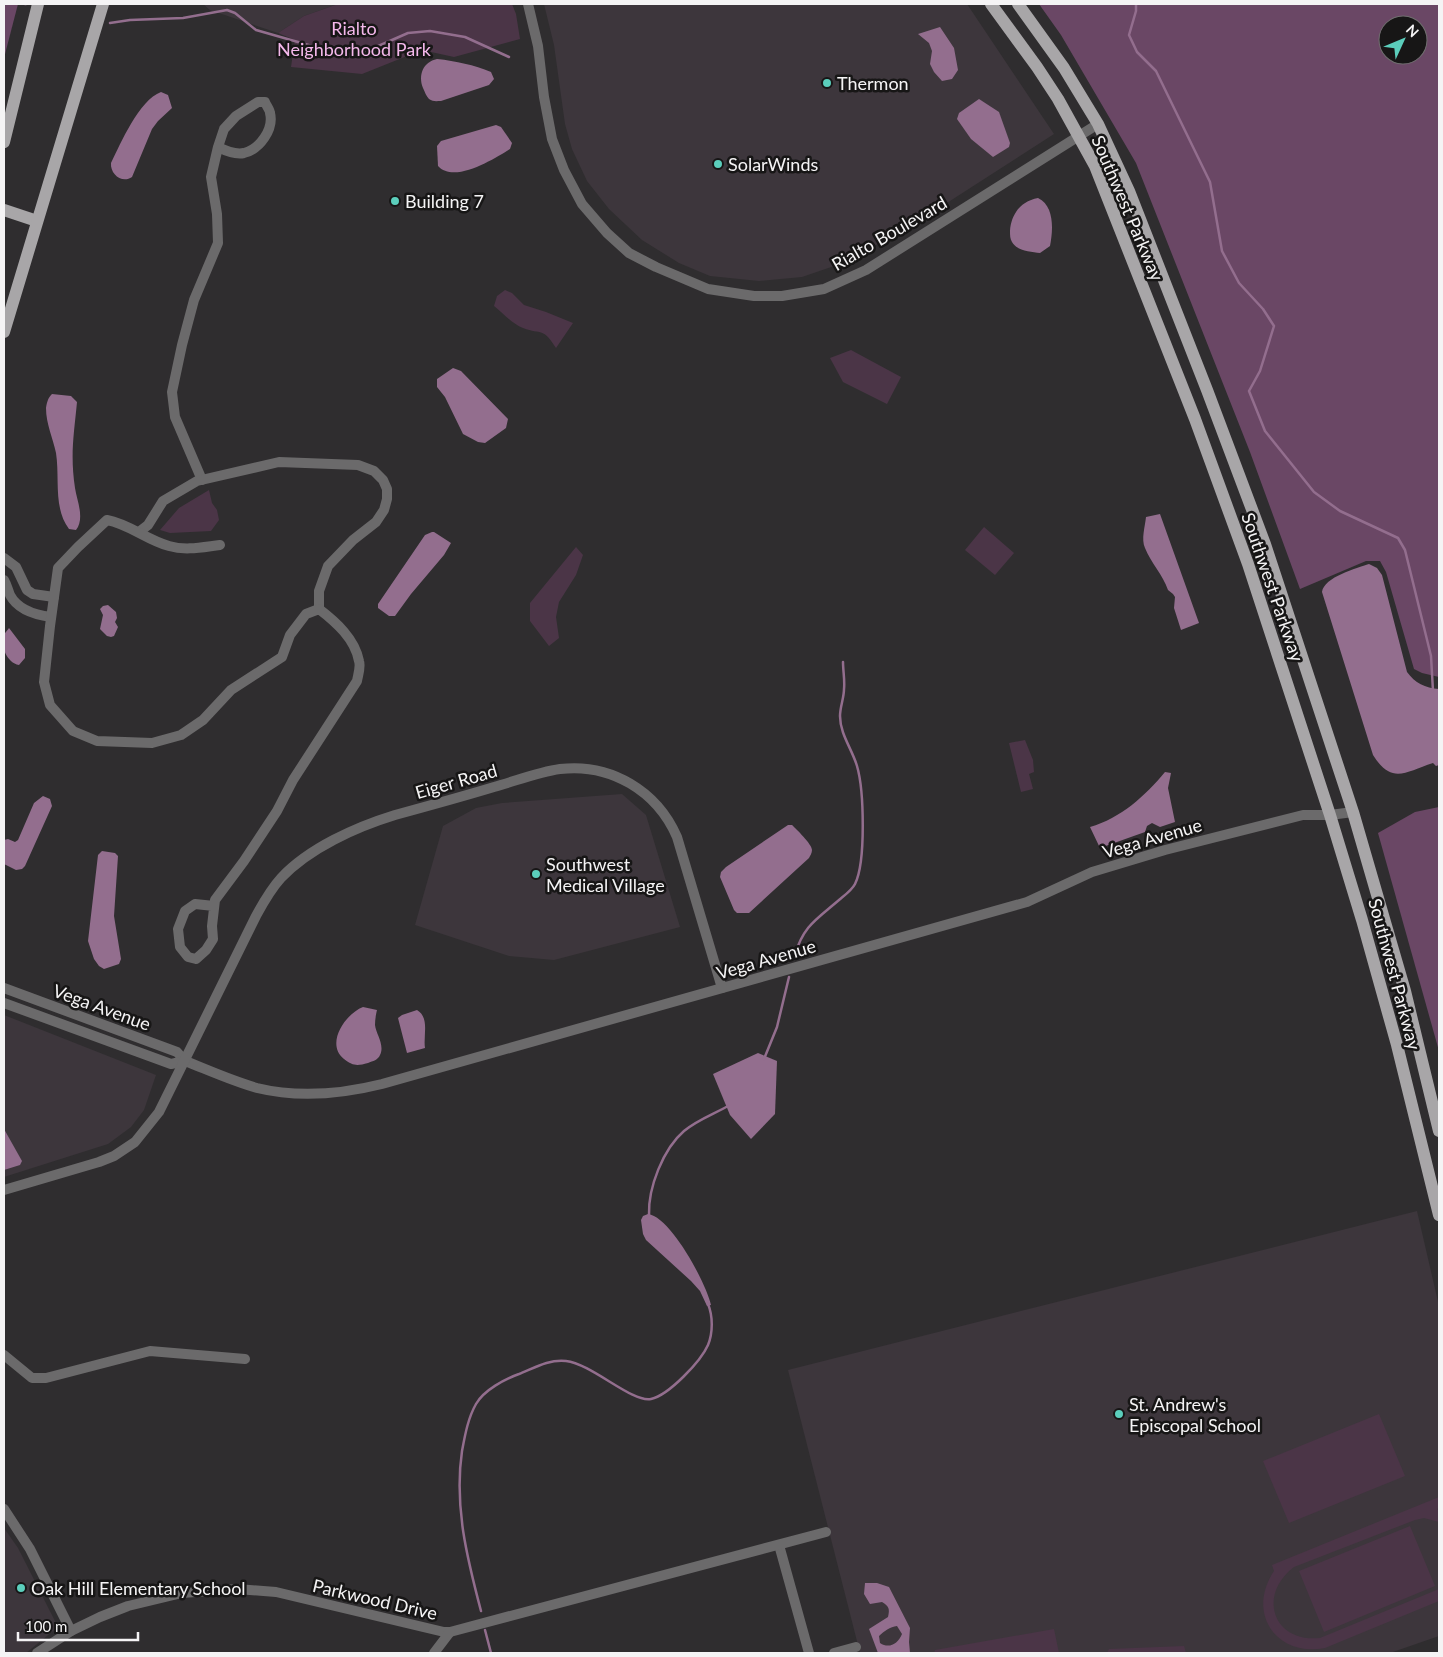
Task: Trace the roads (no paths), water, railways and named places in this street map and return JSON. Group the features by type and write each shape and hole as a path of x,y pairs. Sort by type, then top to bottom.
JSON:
{"main road":[{"path":"4,142 38,4"},
{"path":"4,332 103,4"},
{"name":"Southwest Parkway","path":"991,4 1037,67 1079,135 1110,203 1195,419 1248,564 1330,815 1384,1000 1439,1215"},
{"name":"Southwest Parkway","path":"1018,4 1064,68 1098,124 1136,209 1265,544 1352,812 1405,991 1439,1131"},
{"path":"4,210 37,222"}],"street":[{"name":"Rialto Boulevard","path":"528,4 538,46 544,97 552,139 564,170 582,204 607,233 629,253 656,268 708,289 754,296 782,296 824,289 866,270 1098,124"},
{"path":"202,480 175,417 172,392 194,300 218,243 217,214 212,177 218,147 224,130 236,116 258,102 265,102 270,113 270,127 260,142 244,153 228,152 218,147"},
{"path":"139,532 148,525 163,501 197,481 279,462 358,465 374,471 383,480 387,494 384,510 376,522 353,540 328,566 319,590 319,609"},
{"path":"220,544 187,549 169,547 117,522 107,520 72,552 58,568 44,682 50,704 60,719 73,731 97,741 152,743 181,735 203,720 231,690 282,657 290,634 306,614 319,609"},
{"path":"4,558 16,567 28,590 33,594 54,597"},
{"path":"4,580 11,596 20,606 30,613 51,617"},
{"path":"214,906 195,904 185,911 178,929 180,948 188,957 196,959 206,950 213,939 212,926 214,906 214,900 244,861 277,811 293,780 357,681 360,663 351,642 337,623 319,609"},
{"name":"Eiger Road","path":"4,1190 99,1162 125,1150 144,1133 159,1112 256,916 272,888 295,864 322,847 382,819 560,770 590,769 607,772 622,778 649,798 666,817 677,837 722,988"},
{"name":"Vega Avenue","path":"4,988 177,1052 185,1061 257,1088 327,1093 364,1088 1027,902 1092,872 1165,850 1302,815 1330,815 1352,812"},
{"name":"Vega Avenue","path":"4,1003 171,1064 185,1061"},
{"path":"4,1355 32,1378 46,1378 150,1351 245,1359"},
{"path":"4,1509 30,1549 71,1631"},
{"name":"Parkwood Drive","path":"37,1653 71,1631 128,1606 182,1593 237,1589 276,1592 450,1632 826,1532"},
{"path":"779,1545 809,1653"},
{"path":"434,1653 450,1632"},
{"path":"834,1653 856,1647"}],"waterway":[{"path":"1136,4 1136,11 1129,35 1137,52 1156,71 1210,182 1222,251 1239,283 1263,309 1274,326 1260,371 1249,391 1265,431 1314,492 1340,511 1398,538 1405,550 1431,656 1433,691"},
{"path":"110,23 130,20 183,18 227,10 235,13 256,30 337,55 360,54 408,33 430,31 465,37 509,57"},
{"path":"795,955 798,945 807,930 854,886 859,874 863,826 861,791 857,766 841,723 840,713 844,686 843,662"},
{"path":"764,1059 777,1027 789,977"},
{"path":"649,1215 649,1204 654,1181 663,1158 676,1139 700,1120 728,1106"},
{"path":"481,1611 463,1532 460,1492 460,1471 464,1439 476,1404 484,1394 495,1386 554,1361 566,1361 588,1369 623,1390 643,1399 651,1399 658,1396 667,1391 684,1376 699,1360 708,1345 712,1325 708,1304"},
{"path":"485,1630 491,1653"}],"place":[{"name":"Thermon","path":"827,83"},
{"name":"SolarWinds","path":"718,164"},
{"name":"Building 7","path":"395,201"},
{"name":"Southwest Medical Village","path":"536,874"},
{"name":"St. Andrew's Episcopal School","path":"1119,1414"},
{"name":"Oak Hill Elementary School","path":"21,1588"}],"park label":[{"name":"Rialto Neighborhood Park","path":"354,38"}]}
